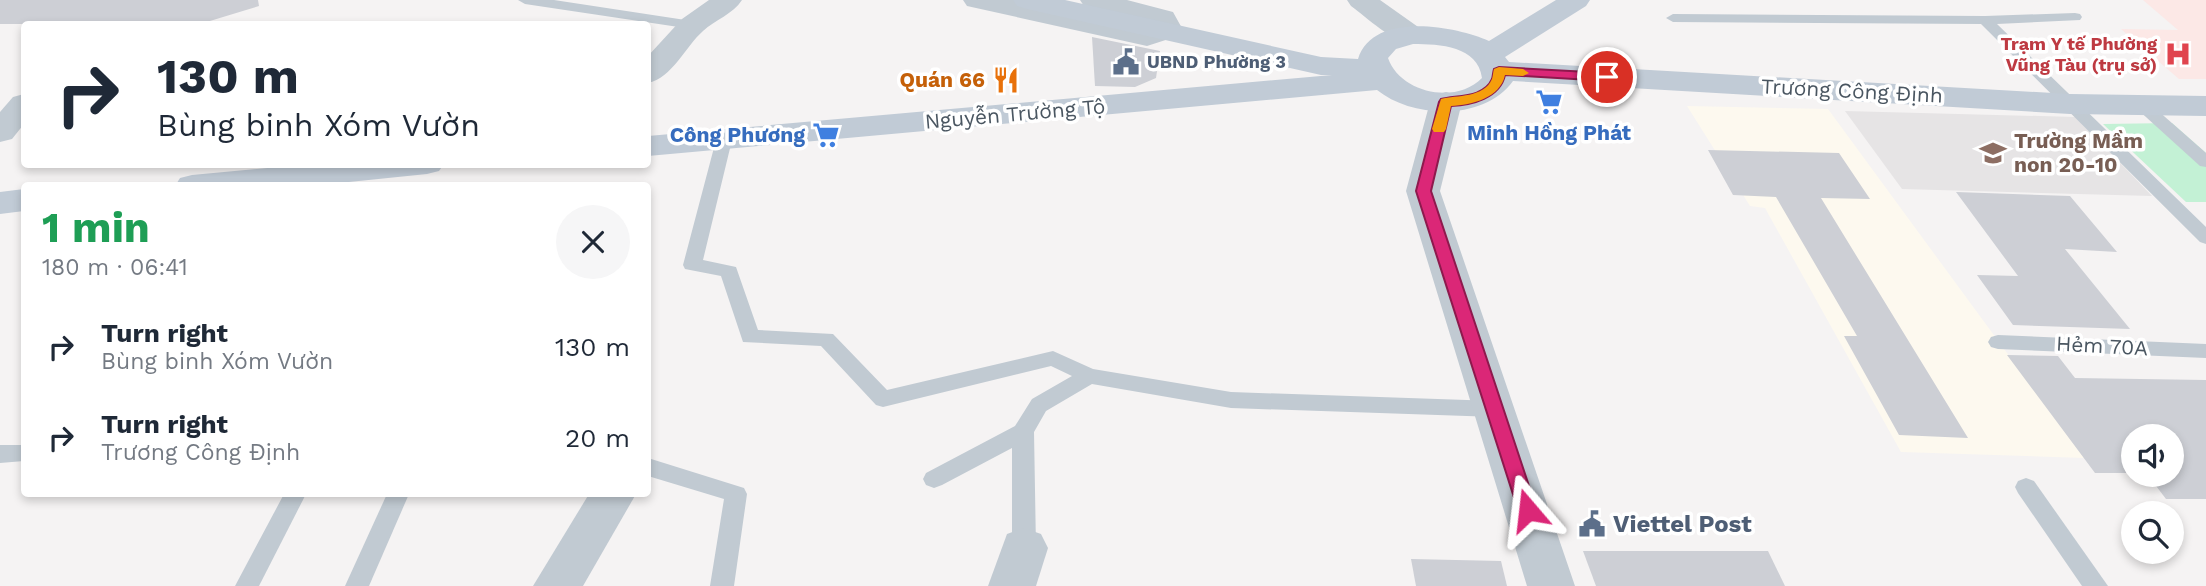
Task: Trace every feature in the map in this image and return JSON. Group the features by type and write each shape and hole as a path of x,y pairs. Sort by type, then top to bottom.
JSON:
{"main road":[{"path":"1027,0 1321,66 1378,73 1417,97 1446,102 1486,94 1498,80 1493,63 1476,47 1445,36 1411,35 1385,43 1377,49 1373,57 1378,73"},
{"path":"1493,63 1576,0"},
{"name":"Trương Công Định","path":"1493,63 2070,104 2206,106"},
{"name":"Nguyễn Trường Tộ","path":"651,146 1378,73"},
{"path":"275,182 396,168"},
{"path":"0,202 21,200"}],"street":[{"path":"651,71 692,25 727,0"},
{"path":"987,1 1147,37 1168,30 1163,18 1094,0"},
{"path":"1361,0 1411,35"},
{"path":"1446,102 1423,191 1496,409 1551,586"},
{"path":"0,131 21,107"},
{"path":"556,586 611,497"}],"lane":[{"path":"525,0 692,25"},
{"path":"1673,18 1985,20 2075,17"},
{"path":"1985,20 2206,238"},
{"path":"2142,105 2206,162"},
{"path":"724,140 692,265 729,271 750,337 826,339 883,399 1053,359 1089,376 1231,401 1496,409"},
{"path":"2183,215 2206,215"},
{"name":"Hẻm 70A","path":"1998,342 2206,351"},
{"path":"1018,567 1023,432 1039,405 1089,376"},
{"path":"934,478 1023,432"},
{"path":"0,454 21,453"},
{"path":"651,468 736,494 722,586"},
{"path":"2026,487 2096,586"},
{"path":"247,586 293,497"},
{"path":"357,586 397,497"}],"shaded area":[{"name":"Trạm Y tế Phường Vũng Tàu (trụ sở)","path":"2143,0 2206,0 2206,79 2179,79 2121,29 2178,30"},
{"path":"1687,106 1828,109 2084,458 1901,452 1765,208 1750,206"},
{"name":"Trường Mầm non 20-10","path":"1845,111 2076,117 2152,196 1902,189"}],"green space":[{"path":"2172,123 2206,153 2206,202 2186,202 2103,124"}],"building":[{"path":"0,0 258,0 259,6 210,21 21,21 21,24 0,24"},
{"name":"UBND Phường 3","path":"1092,37 1160,51 1156,78 1135,87 1095,86"},
{"path":"1708,150 1839,153 1870,199 1821,198 1968,438 1899,435 1844,336 1857,336 1776,197 1733,195"},
{"path":"1956,192 2070,196 2117,252 2065,249 2130,329 2013,325 1977,275 2018,276"},
{"path":"2007,355 2058,356 2075,378 2206,380 2206,499 2166,499 2157,487 2184,487 2184,424 2121,424 2121,473 2095,473"},
{"path":"1583,551 1768,551 1785,586 1596,586"},
{"path":"1411,559 1501,561 1507,586 1416,586"}],"slow traffic":[{"path":"1439,129 1446,102 1475,99 1486,94 1498,80 1499,71 1523,73"}],"place":[{"name":"Trạm Y tế Phường Vũng Tàu (trụ sở)","path":"2178,54"},
{"name":"UBND Phường 3","path":"1126,62"},
{"name":"Quán 66","path":"1006,80"},
{"name":"Minh Hồng Phát","path":"1549,102"},
{"name":"Công Phương","path":"826,135"},
{"name":"Trường Mầm non 20-10","path":"1993,153"},
{"name":"Viettel Post","path":"1592,524"}],"route":[{"path":"1528,510 1423,191 1446,102 1475,99 1486,94 1498,80 1499,71 1607,77"}]}
